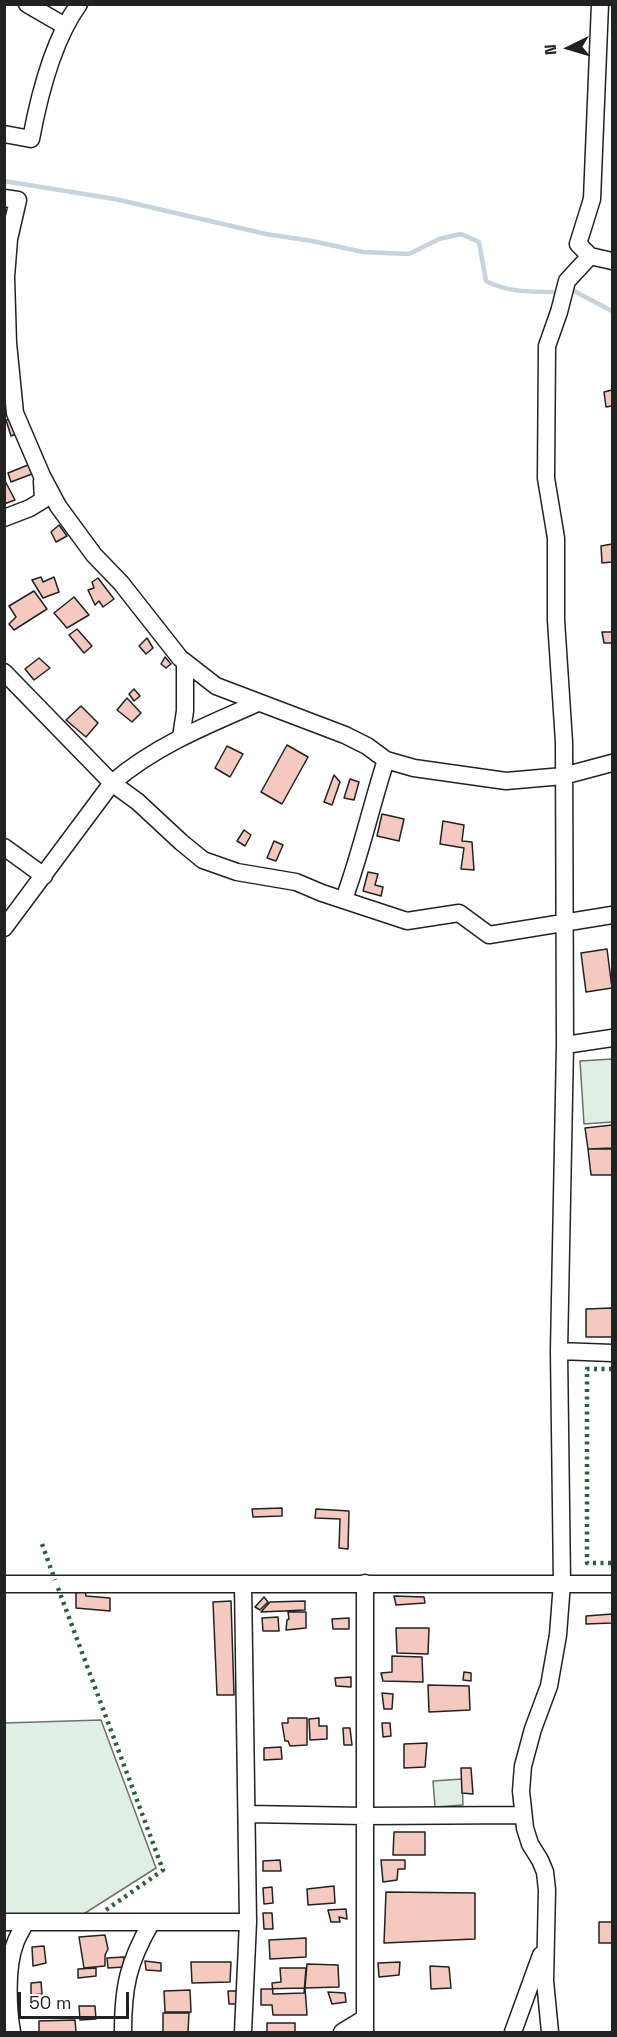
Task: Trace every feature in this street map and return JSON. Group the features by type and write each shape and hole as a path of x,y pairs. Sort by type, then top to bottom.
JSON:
{"street":[{"path":"27,4 65,26"},
{"path":"4,134 31,139 37,103 65,26 79,4"},
{"path":"600,4 592,199 578,244 590,256 612,261"},
{"path":"4,198 18,200 9,239 6,277 8,343 15,413 42,476 58,506 94,555 121,583 149,621 185,662 216,686 345,735 367,746 387,760 414,768 506,781 563,776 612,764"},
{"path":"550,2032 546,1990 547,1890 545,1872 530,1844 523,1815 521,1791 524,1766 549,1686 558,1635 562,1583 559,1351 565,1044 564,742 556,620 556,538 546,478 547,345 567,281 590,256"},
{"path":"4,518 30,508 43,500 42,476"},
{"path":"181,737 185,662"},
{"path":"4,672 112,783 138,802 203,860 237,872 296,882 407,921 459,913 489,935 612,915"},
{"path":"4,928 112,783 130,767 181,737 258,703"},
{"path":"344,899 358,860 377,787 387,760"},
{"path":"4,847 44,876"},
{"path":"565,1044 612,1038"},
{"path":"559,1351 612,1353"},
{"path":"342,2032 365,2025 365,1583"},
{"path":"4,1584 612,1584"},
{"path":"243,1584 248,1922 243,2032"},
{"path":"247,1814 523,1815"},
{"path":"4,1923 248,1922"},
{"path":"12,2032 8,2009 10,1973 14,1945 25,1923"},
{"path":"123,2032 124,1990 130,1963 151,1923"},
{"path":"513,2032 545,1943"}],"green space":[{"path":"612,1059 612,1122 584,1124 580,1061"},
{"path":"101,1720 156,1868 82,1915 5,1915 4,1723"},
{"path":"462,1779 463,1805 435,1807 433,1781"}],"building":[{"path":"612,390 612,406 606,407 604,392"},
{"path":"14,418 21,432 11,436 6,420"},
{"path":"33,463 37,472 11,482 8,473"},
{"path":"4,479 15,500 4,504"},
{"path":"59,525 67,536 56,542 51,532"},
{"path":"612,544 612,562 602,563 601,546"},
{"path":"41,577 43,582 54,577 59,592 43,598 32,580"},
{"path":"98,578 114,599 103,607 99,601 95,605 88,590 94,588 92,582"},
{"path":"34,591 47,609 14,630 9,624 16,617 9,606"},
{"path":"74,597 89,615 67,628 54,613"},
{"path":"77,629 92,646 84,653 69,635"},
{"path":"602,632 612,632 612,643 604,643"},
{"path":"147,638 153,648 146,654 139,646"},
{"path":"165,657 171,664 166,668 161,664"},
{"path":"39,658 50,668 34,680 25,669"},
{"path":"134,689 140,696 134,701 129,694"},
{"path":"127,698 141,713 132,722 117,710"},
{"path":"81,706 98,723 86,737 66,720"},
{"path":"287,745 308,757 282,804 261,792"},
{"path":"227,746 243,754 230,777 215,768"},
{"path":"334,775 340,782 332,805 324,802"},
{"path":"350,779 359,782 354,800 344,798"},
{"path":"382,814 404,819 399,841 377,836"},
{"path":"443,821 464,825 462,841 472,842 474,870 461,869 464,848 440,844"},
{"path":"244,830 251,835 245,846 237,841"},
{"path":"274,841 283,845 276,861 267,858"},
{"path":"368,872 378,874 375,885 383,887 381,896 363,891"},
{"path":"607,949 612,988 586,992 581,953"},
{"path":"612,1125 612,1148 588,1149 585,1128"},
{"path":"588,1149 612,1149 612,1175 591,1175"},
{"path":"612,1308 612,1337 586,1337 586,1309"},
{"path":"282,1508 282,1516 253,1517 252,1509"},
{"path":"316,1509 349,1511 348,1549 339,1548 340,1519 315,1518"},
{"path":"85,1591 86,1596 110,1598 110,1611 76,1608 76,1593"},
{"path":"394,1596 424,1597 425,1603 396,1605"},
{"path":"264,1597 268,1602 260,1610 255,1607"},
{"path":"231,1601 234,1695 217,1695 213,1602"},
{"path":"305,1601 305,1610 261,1612 270,1602"},
{"path":"288,1612 306,1612 306,1628 286,1630"},
{"path":"612,1614 612,1623 586,1624 586,1616"},
{"path":"278,1617 279,1631 263,1631 262,1618"},
{"path":"349,1618 349,1629 333,1629 332,1619"},
{"path":"396,1628 429,1628 428,1654 397,1653"},
{"path":"392,1656 422,1657 423,1682 383,1681 381,1673 392,1672"},
{"path":"464,1672 471,1673 471,1681 463,1680"},
{"path":"351,1677 351,1687 336,1686 335,1678"},
{"path":"428,1685 469,1686 470,1710 429,1712"},
{"path":"382,1693 393,1694 392,1709 384,1709"},
{"path":"288,1718 307,1718 307,1745 290,1746 288,1741 285,1741 282,1723 288,1723"},
{"path":"319,1718 319,1726 327,1726 327,1739 310,1740 309,1719"},
{"path":"382,1723 390,1723 391,1736 383,1737"},
{"path":"343,1728 350,1728 352,1745 344,1745"},
{"path":"427,1743 425,1767 404,1768 404,1744"},
{"path":"281,1747 282,1759 264,1760 264,1748"},
{"path":"461,1768 471,1768 473,1794 462,1793"},
{"path":"394,1832 425,1832 425,1855 393,1855"},
{"path":"280,1860 281,1871 263,1871 263,1861"},
{"path":"381,1860 405,1860 405,1869 398,1869 397,1880 383,1882"},
{"path":"334,1886 335,1903 308,1905 307,1889"},
{"path":"272,1887 273,1903 264,1904 263,1888"},
{"path":"386,1892 475,1893 475,1939 384,1943"},
{"path":"346,1909 347,1919 339,1917 340,1922 331,1922 328,1910"},
{"path":"263,1913 272,1913 273,1929 264,1929"},
{"path":"599,1922 612,1922 612,1943 599,1943"},
{"path":"105,1935 108,1949 105,1955 105,1966 84,1968 79,1937"},
{"path":"306,1938 306,1957 270,1959 269,1940"},
{"path":"44,1946 46,1963 33,1966 32,1947"},
{"path":"124,1957 125,1967 108,1968 107,1958"},
{"path":"145,1961 161,1963 161,1971 146,1970"},
{"path":"191,1962 231,1962 230,1982 192,1983"},
{"path":"400,1962 399,1975 379,1977 378,1963"},
{"path":"307,1964 338,1965 339,1987 305,1988"},
{"path":"430,1966 449,1967 451,1988 431,1989"},
{"path":"96,1968 96,1976 78,1978 78,1969"},
{"path":"280,1968 306,1968 304,1993 273,1994 272,1983 281,1982"},
{"path":"41,1982 42,1994 31,1995 31,1983"},
{"path":"305,1988 307,2015 273,2015 272,2005 261,2005 261,1989"},
{"path":"190,1990 191,2012 165,2012 164,1991"},
{"path":"228,1991 237,1991 237,2004 229,2004"},
{"path":"328,1992 345,1993 346,2002 332,2004"},
{"path":"79,2006 95,2006 96,2019 80,2020"},
{"path":"163,2013 189,2013 188,2032 163,2032"},
{"path":"75,2020 76,2032 39,2032 39,2021"},
{"path":"267,2023 295,2023 295,2032 267,2032"}],"waterway":[{"path":"4,181 115,199 266,234 363,252 409,254 439,239 461,234 479,242 486,281 510,289 553,292"},
{"path":"574,291 612,311"}],"hedge":[{"path":"612,1369 587,1369 587,1563 612,1563"},
{"path":"42,1544 55,1580"},
{"path":"58,1588 163,1870 106,1910"}]}
